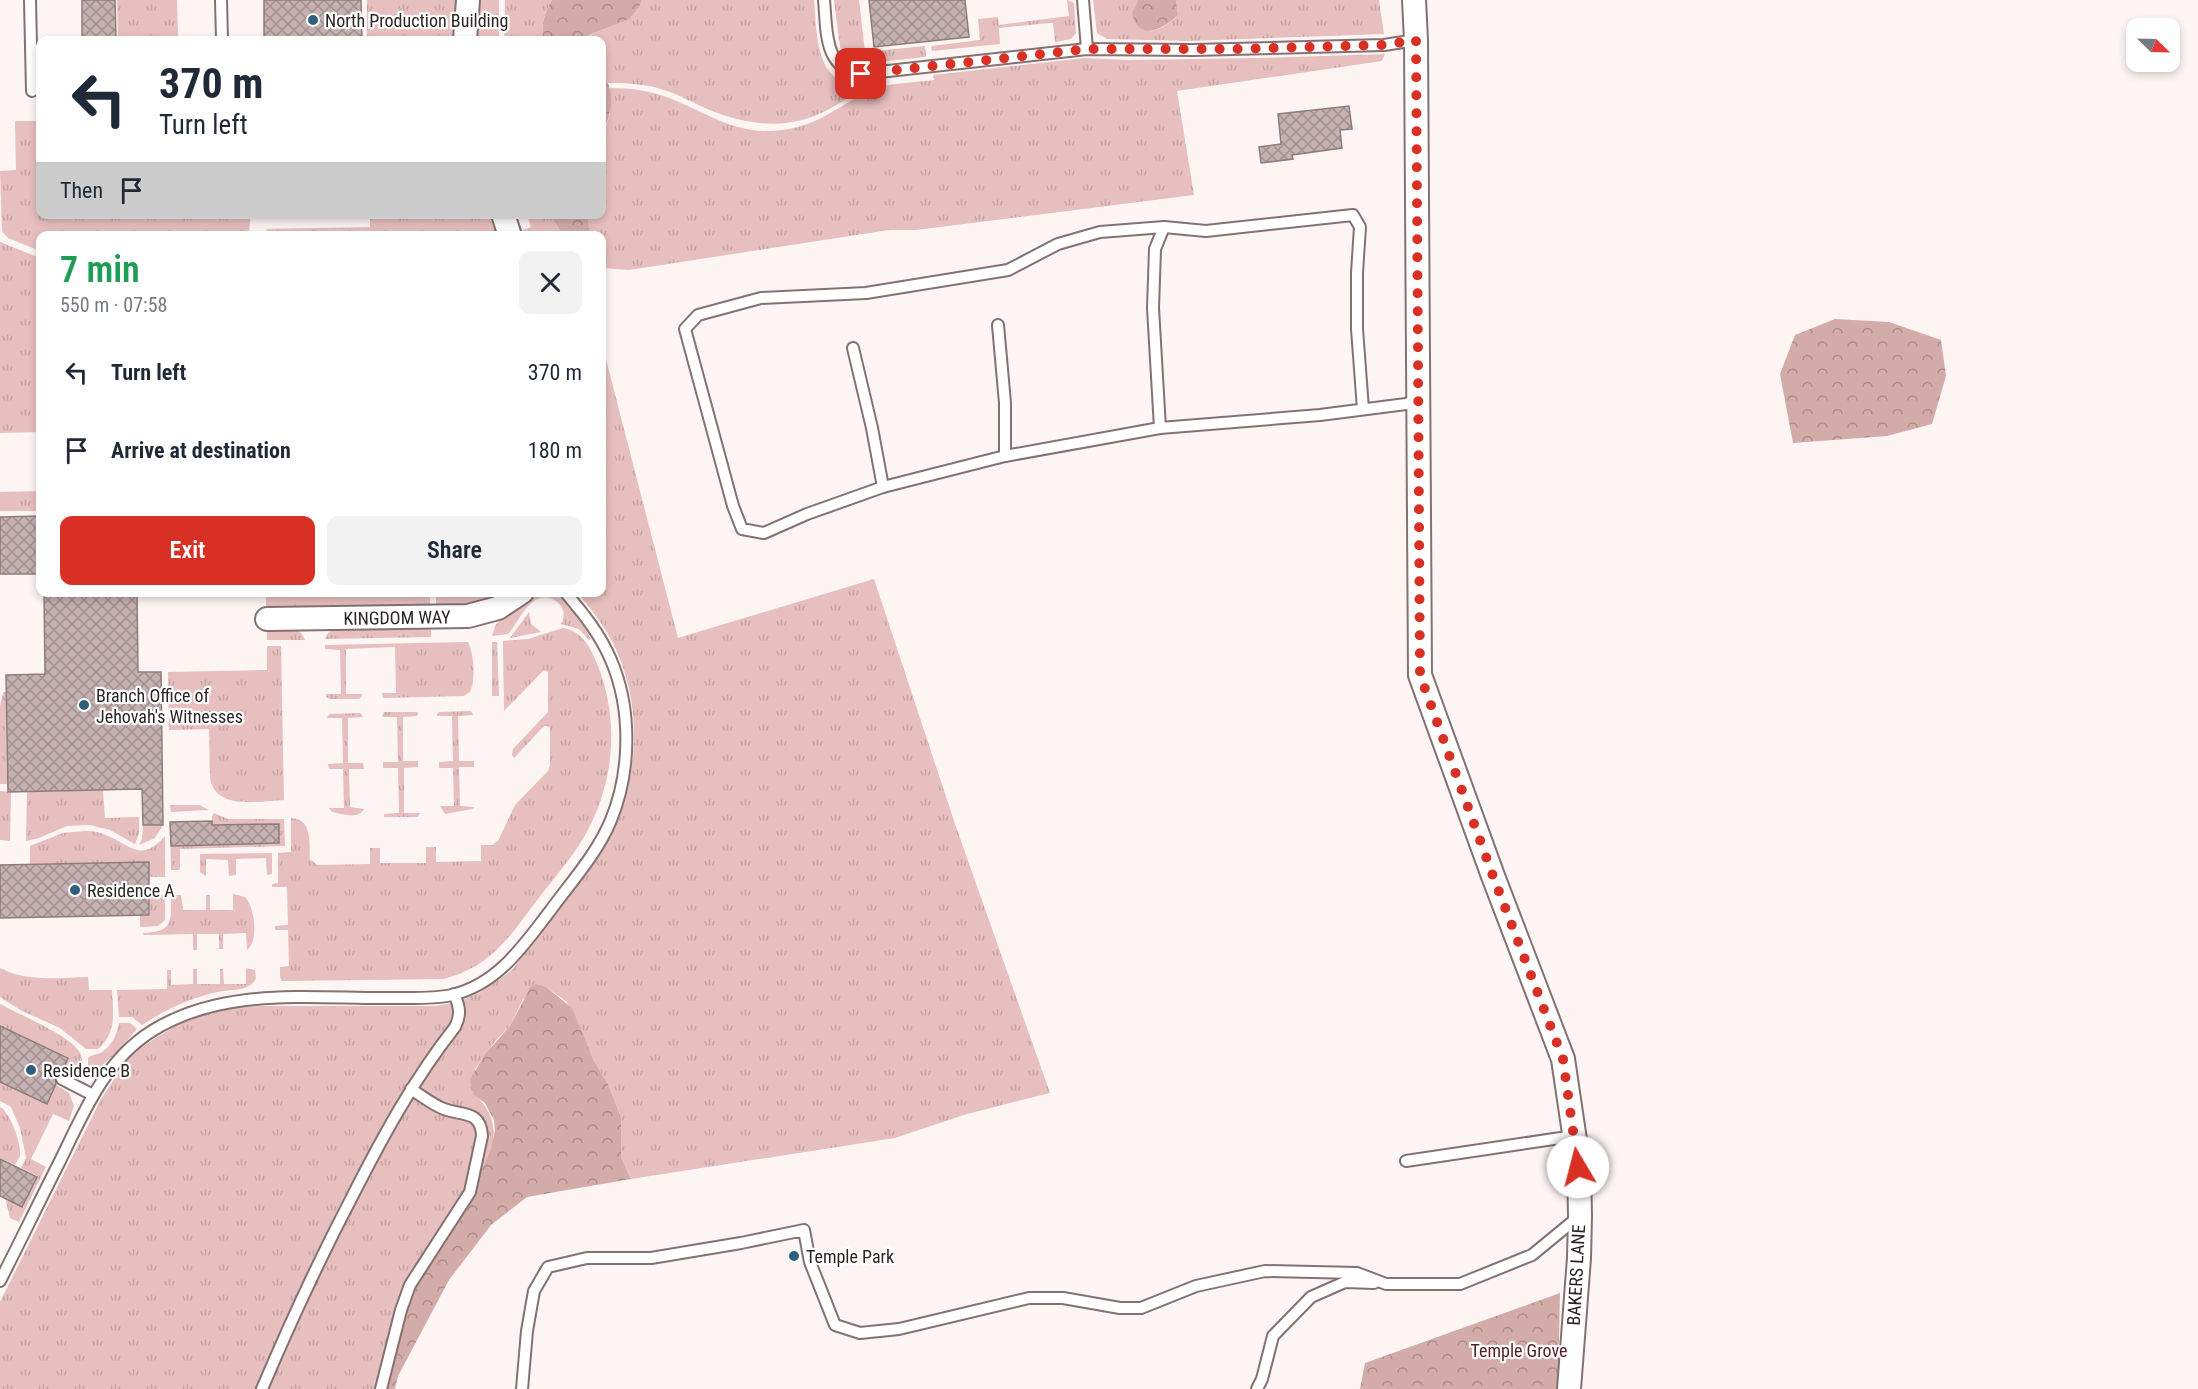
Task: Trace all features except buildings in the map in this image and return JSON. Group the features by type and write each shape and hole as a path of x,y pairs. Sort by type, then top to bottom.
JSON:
{"street":[{"path":"465,36 468,0"},
{"name":"BAKERS LANE","path":"1414,0 1420,675 1563,1059 1578,1167 1580,1216 1569,1389"},
{"name":"KINGDOM WAY","path":"267,620 468,616 498,608 514,597"}],"lane":[{"path":"30,0 32,91"},
{"path":"222,0 222,36"},
{"path":"824,0 831,54 840,65 853,73 876,73 1087,49 1251,49 1384,45 1416,40"},
{"path":"1083,0 1087,49"},
{"path":"1363,409 1357,329 1360,228 1353,215 1206,231 1164,227 1100,232 1058,244 1008,270 866,293 761,298 698,315 685,329 742,529 764,533 807,514 883,487 1005,456 1160,428 1320,415 1363,409 1418,400"},
{"path":"1160,428 1154,280 1155,249 1164,227"},
{"path":"998,325 1005,402 1005,456"},
{"path":"853,348 883,487"},
{"path":"0,1281 93,1095 108,1072 140,1040 168,1022 203,1007 229,1001 422,998 454,994 498,973 517,953 594,852 610,820 622,783 626,744 620,690 611,659 603,643 569,597"},
{"path":"262,1389 333,1233 389,1125 460,1018 460,1010 454,994"},
{"path":"62,1079 93,1095"},
{"path":"381,1389 401,1310 410,1286 470,1192 482,1136 482,1127 471,1115 446,1110 411,1089"},
{"path":"1406,1161 1574,1136"},
{"path":"1257,1389 1273,1336 1311,1297 1345,1282 1460,1284 1532,1255 1580,1216"},
{"path":"522,1389 527,1331 534,1291 548,1267 587,1258 651,1258 804,1230 810,1262 835,1325 860,1333 899,1329 1029,1298 1063,1298 1120,1308 1141,1308 1196,1286 1265,1271 1357,1273 1386,1284"}],"green space":[{"path":"117,0 177,0 178,36 118,36"},
{"path":"367,0 456,0 453,36 367,36"},
{"path":"479,0 499,0 499,36 476,36"},
{"path":"505,0 552,0 544,19 543,36 504,36"},
{"path":"552,0 642,0 629,19 588,36 543,36 547,10"},
{"path":"642,0 814,0 818,43 828,69 836,78 849,83 865,83 866,86 838,104 809,118 771,124 722,115 673,93 653,87 608,83 606,80 606,36 589,36 624,20"},
{"path":"834,0 859,0 865,52 925,46 926,57 860,64 848,59 840,47"},
{"path":"1067,0 1074,3 1076,33 1071,39 1055,42 1053,23 1049,23 999,28 1000,44 932,51 931,46 980,40 978,19 998,17 999,25 1069,16"},
{"path":"1093,0 1138,0 1132,13 1146,29 1154,30 1163,27 1178,15 1176,0 1379,0 1384,34 1188,41 1107,39 1097,33"},
{"path":"1138,0 1176,0 1178,15 1158,29 1145,30 1135,22 1132,13"},
{"path":"1385,54 1382,61 1177,91 1194,195 916,230 889,230 629,270 606,268 606,231 590,231 588,219 606,219 606,127 610,114 610,88 634,89 657,94 729,124 766,131 783,130 810,123 876,88 934,80 933,75 1084,58 1128,60"},
{"path":"606,80 611,99 606,126"},
{"path":"15,121 36,121 36,219 250,219 249,231 36,231 36,249 8,238 2,231 0,171 16,170"},
{"path":"370,219 492,219 496,231 267,231 267,229 370,227"},
{"path":"528,219 553,219 560,231 520,231 531,227"},
{"path":"553,219 588,219 590,231 560,231"},
{"path":"0,242 36,256 36,432 0,433"},
{"path":"1835,319 1889,322 1941,340 1946,376 1932,424 1887,436 1793,443 1780,374 1795,335"},
{"path":"606,359 678,638 874,579 955,824 1050,1093 967,1114 895,1138 631,1179 621,1157 621,1117 608,1084 593,1059 567,1002 546,987 523,999 510,1026 496,1040 475,1069 474,1094 490,1116 493,1139 487,1162 475,1186 484,1127 417,1090 463,1024 462,1000 479,993 511,971 598,857 612,832 622,806 630,779 634,751 634,723 623,667 612,641 581,597 606,597"},
{"path":"36,491 36,511 0,511 0,492"},
{"path":"266,597 430,597 430,606 266,608"},
{"path":"436,597 493,597 480,602 436,606"},
{"path":"533,597 559,597 578,618 591,639 589,640 579,629 561,624 564,615 562,608 549,598 535,600 508,634 492,636 495,626 503,617"},
{"path":"529,612 531,624 541,632 510,638"},
{"path":"431,627 431,637 325,639 334,629"},
{"path":"563,628 581,637 595,660 605,687 609,709 611,753 602,796 584,837 518,925 487,958 460,974 443,979 282,981 280,967 289,966 288,930 275,930 275,926 288,925 287,887 272,887 272,884 278,883 278,853 291,852 291,818 298,819 306,827 310,859 317,865 370,864 370,848 380,848 380,863 426,863 426,847 436,847 436,862 481,861 481,845 492,845 498,841 515,805 548,771 550,765 550,728 547,726 544,726 514,758 512,755 513,749 548,712 548,672 544,670 504,711 503,641 528,639"},
{"path":"296,630 305,640 267,640 267,631"},
{"path":"468,642 472,653 474,674 470,692 464,696 383,698 382,693 396,693 395,647 346,649 346,694 362,694 362,696 359,699 326,697 326,694 341,694 340,650 325,649 325,645"},
{"path":"492,642 497,642 499,696 492,696"},
{"path":"267,646 281,646 284,800 240,802 220,795 213,788 210,777 209,729 169,730 168,672 267,670"},
{"path":"3,692 6,692 7,784 0,784 0,706"},
{"path":"471,711 473,715 458,716 459,761 474,761 474,767 459,767 460,806 475,807 445,814 440,806 454,806 453,768 439,768 439,762 453,761 452,716 437,716 437,714 439,712"},
{"path":"384,712 418,713 417,716 403,717 403,761 418,761 418,767 404,768 404,813 420,813 418,817 384,817 384,814 399,813 398,768 383,768 383,762 398,762 397,717 382,717"},
{"path":"360,713 363,717 348,718 348,763 363,763 364,769 349,769 350,807 364,809 358,814 345,815 332,812 329,808 344,808 343,769 329,769 328,764 343,763 342,718 327,718 329,714"},
{"path":"103,790 105,818 139,817 139,834 135,844 110,830 90,825 67,826 26,841 27,792"},
{"path":"0,791 11,792 10,841 0,840"},
{"path":"170,805 199,805 209,810 171,812"},
{"path":"214,813 228,819 284,819 285,846 180,849 180,868 171,870 170,821 171,846 279,843 278,824 212,825"},
{"path":"163,825 155,838 139,845 143,826"},
{"path":"84,831 102,834 130,848 143,851 157,844 165,836 165,877 150,877 149,862 30,864 30,846 63,833"},
{"path":"272,853 272,874 267,875 266,858 236,859 236,875 229,876 228,860 206,859 206,876 200,872 200,854"},
{"path":"233,894 245,897 253,916 253,939 247,950 246,933 223,934 223,949 219,949 219,934 197,934 197,950 193,950 193,934 144,935 143,933 160,930 169,923 171,895 181,895 183,910 206,910 206,895 210,895 210,910 233,910"},
{"path":"150,895 165,895 165,920 158,926 140,927 140,916 150,916"},
{"path":"0,968 32,977 88,977 89,990 112,990 113,1022 104,1043 98,1049 86,1049 60,1028 22,1011 0,997"},
{"path":"246,968 255,970 256,978 246,987 212,993 191,1000 142,1025 132,1017 119,1017 117,990 167,989 167,970 171,970 171,985 193,984 193,969 197,969 197,984 220,984 220,969 223,969 224,984 246,984"},
{"path":"536,984 546,987 572,1008 621,1117 621,1157 631,1179 527,1197 491,1225 449,1280 398,1376 395,1389 384,1389 397,1337 413,1288 475,1186 491,1149 495,1130 494,1120 485,1103 474,1095 470,1079 486,1053 510,1026 530,988"},
{"path":"453,1003 455,1014 450,1025 389,1117 334,1216 256,1389 0,1389 0,1302 101,1099 119,1072 120,1065 138,1049 177,1025 213,1012 240,1007 435,1006"},
{"path":"0,1004 44,1026 75,1046 81,1055 82,1076 71,1077 61,1074 68,1057 0,1026"},
{"path":"119,1023 130,1023 137,1029 109,1060 88,1075 88,1058 109,1046"},
{"path":"0,1082 47,1104 56,1085 69,1093 74,1106 69,1121 53,1114 31,1159 46,1167 19,1222 10,1218 6,1201 23,1207 37,1176 21,1168 26,1158 20,1128 11,1107 0,1101"},
{"path":"413,1095 475,1122 479,1138 468,1189 426,1249 405,1286 390,1329 377,1389 267,1389 336,1240"},
{"path":"0,1107 8,1115 19,1144 20,1156 15,1165 0,1158"},
{"name":"Temple Grove","path":"1560,1293 1558,1389 1360,1389 1365,1363"}],"place":[{"name":"North Production Building","path":"313,20"},
{"name":"Branch Office of Jehovah's Witnesses","path":"84,705"},
{"name":"Residence A","path":"75,890"},
{"name":"Residence B","path":"31,1070"},
{"name":"Temple Park","path":"794,1256"}],"route":[{"path":"861,74 1087,49 1239,49 1384,45 1416,40 1420,675 1563,1059 1578,1167"}]}
